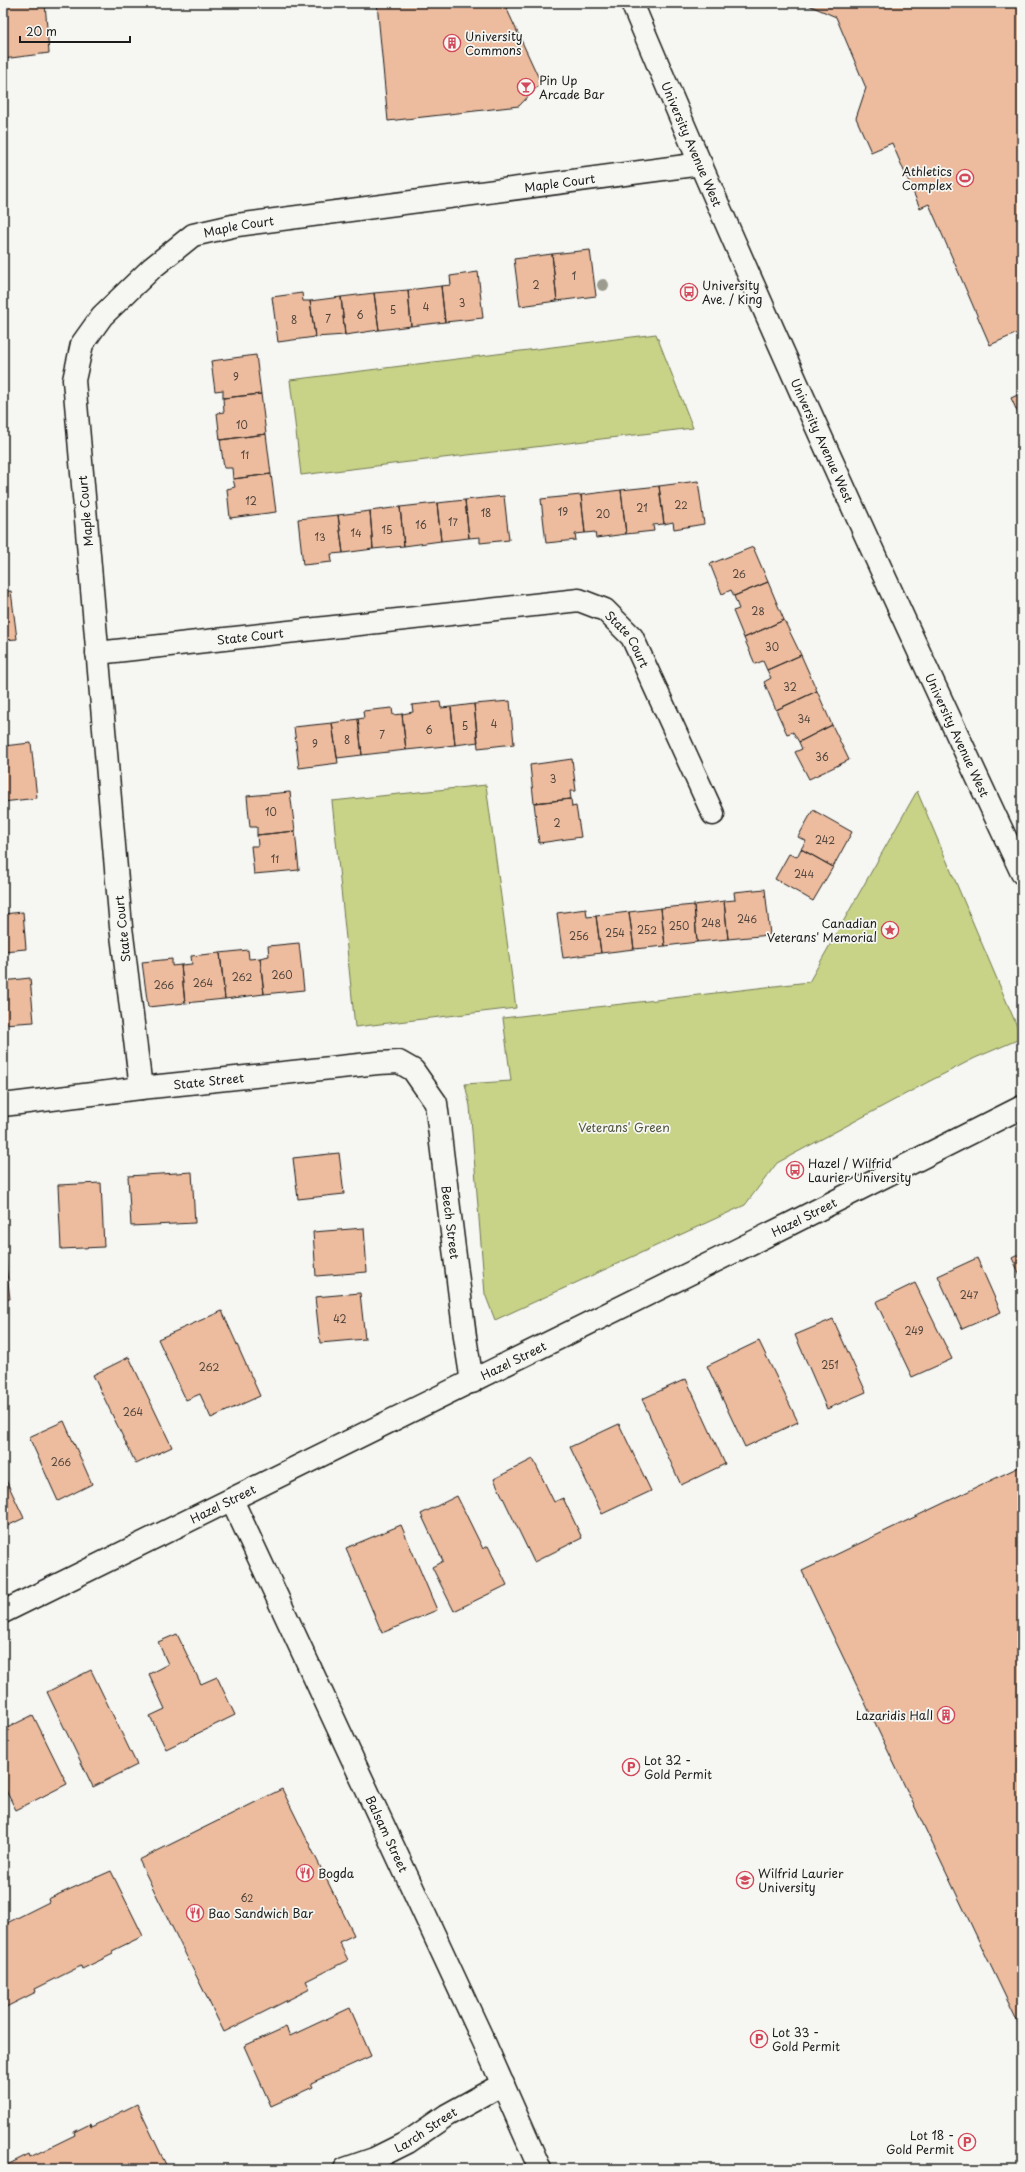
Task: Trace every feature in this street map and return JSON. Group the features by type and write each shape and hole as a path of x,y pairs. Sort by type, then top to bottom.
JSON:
{"street":[{"name":"University Avenue West","path":"632,3 701,164 870,546 1022,873"},
{"name":"Maple Court","path":"96,653 74,380 82,344 102,316 152,268 193,235 237,225 701,164"},
{"name":"State Court","path":"141,1088 121,927 96,653 579,600 605,610 632,637 713,814"},
{"name":"State Street","path":"3,1105 378,1062 399,1062 413,1070"},
{"name":"Beech Street","path":"413,1070 436,1103 472,1382"},
{"name":"Hazel Street","path":"3,1612 472,1382 1022,1107"},
{"name":"Balsam Street","path":"232,1500 540,2169"},
{"name":"Larch Street","path":"345,2169 374,2159 408,2142 447,2115 502,2084"}],"green space":[{"path":"656,334 693,428 301,475 290,380"},
{"path":"486,785 516,1008 355,1027 332,801"},
{"name":"Veterans' Green","path":"917,791 1022,1038 975,1058 777,1163 745,1205 495,1320 485,1294 470,1106 465,1084 511,1081 503,1018 809,982"}],"building":[{"path":"3,3 45,3 49,53 3,59"},
{"name":"University Commons","path":"377,3 504,3 541,83 519,106 388,121"},
{"name":"Athletics Complex","path":"804,3 1022,3 1022,331 990,345 929,204 920,208 892,143 871,152 856,118 866,88 836,17"},
{"path":"590,250 596,296 557,301 552,254"},
{"path":"552,254 557,301 520,306 514,259"},
{"path":"478,272 483,318 445,322 441,286 451,285 450,276"},
{"path":"441,286 445,322 411,326 408,290"},
{"path":"408,290 411,326 379,330 374,293"},
{"path":"302,293 303,301 310,301 315,337 278,342 272,297"},
{"path":"374,293 379,330 345,335 341,297"},
{"path":"341,297 345,335 315,337 310,301"},
{"path":"256,355 261,394 223,398 223,390 215,391 211,361"},
{"path":"1022,393 1022,422 1011,398"},
{"path":"261,394 266,434 220,440 217,413 224,412 223,398"},
{"path":"266,434 271,474 233,479 232,468 224,468 220,440"},
{"path":"271,474 276,512 230,518 227,489 235,487 233,479"},
{"path":"698,481 704,524 674,529 673,522 664,524 659,486"},
{"path":"659,486 664,524 653,525 654,531 626,534 621,490"},
{"path":"621,490 626,534 596,538 595,532 585,533 581,495"},
{"path":"581,495 585,533 575,534 576,540 546,543 541,499"},
{"path":"504,496 509,540 480,543 480,537 469,538 465,500"},
{"path":"465,500 469,538 441,541 437,503"},
{"path":"437,503 441,541 404,546 400,507"},
{"path":"400,507 404,546 373,549 370,511"},
{"path":"370,511 373,549 343,553 338,515"},
{"path":"338,515 343,553 331,554 332,562 303,565 298,519"},
{"path":"753,547 768,582 734,596 731,590 722,594 710,564"},
{"path":"768,582 784,620 744,638 733,611 739,609 734,596"},
{"path":"11,591 17,639 3,640 3,592"},
{"path":"784,620 801,655 767,670 763,661 755,664 744,638"},
{"path":"801,655 817,691 776,710 764,682 771,678 767,670"},
{"path":"817,691 832,725 799,742 793,732 787,734 776,710"},
{"path":"510,701 514,744 478,748 474,704"},
{"path":"440,702 441,708 451,707 455,745 406,750 402,714 413,712 412,705"},
{"path":"474,704 478,742 455,745 451,707"},
{"path":"392,708 393,715 402,714 406,750 362,755 358,719 364,718 363,711"},
{"path":"358,719 362,755 337,758 332,723"},
{"path":"332,723 338,763 299,768 294,727"},
{"path":"832,725 849,760 809,779 795,752 802,749 799,742"},
{"path":"31,743 37,798 3,802 3,746"},
{"path":"572,759 576,791 570,791 571,799 534,803 530,765"},
{"path":"290,792 295,831 257,835 257,827 250,827 247,796"},
{"path":"571,799 572,807 576,806 581,837 539,843 534,803"},
{"path":"813,810 852,832 833,867 801,849 806,841 798,837"},
{"path":"295,831 299,870 254,874 251,846 258,846 257,835"},
{"path":"801,849 833,867 813,901 775,879 789,854 797,857"},
{"path":"765,889 770,935 728,939 724,901 735,900 734,892"},
{"path":"724,901 728,939 697,942 694,905"},
{"path":"694,905 697,942 665,946 661,908"},
{"path":"661,908 665,946 634,949 629,912"},
{"path":"586,909 587,917 596,916 601,953 563,958 557,913"},
{"path":"23,912 26,949 3,951 3,914"},
{"path":"629,912 634,949 601,953 596,916"},
{"path":"299,943 304,990 264,994 260,958 269,956 268,946"},
{"path":"248,950 249,959 260,958 264,994 225,999 220,953"},
{"path":"220,953 225,999 185,1003 181,965 192,964 191,956"},
{"path":"172,959 172,966 181,965 185,1003 148,1007 142,962"},
{"path":"30,978 34,1022 3,1024 3,981"},
{"path":"339,1153 344,1194 298,1199 293,1158"},
{"path":"192,1172 195,1223 131,1226 128,1176"},
{"path":"101,1183 104,1247 61,1249 58,1185"},
{"path":"364,1228 367,1272 316,1276 313,1232"},
{"path":"3,1240 10,1299 3,1299"},
{"path":"1022,1253 1022,1279 1012,1258"},
{"path":"977,1258 1001,1312 962,1329 938,1276"},
{"path":"915,1283 952,1359 912,1377 876,1302"},
{"path":"360,1293 365,1339 320,1343 315,1297"},
{"path":"222,1311 260,1396 211,1418 200,1394 186,1400 158,1339"},
{"path":"833,1319 866,1392 827,1409 795,1335"},
{"path":"759,1341 798,1422 745,1447 707,1366"},
{"path":"129,1357 172,1447 136,1464 93,1375"},
{"path":"686,1379 725,1464 681,1485 642,1399"},
{"path":"64,1421 92,1484 58,1501 29,1437"},
{"path":"619,1424 651,1491 602,1514 570,1447"},
{"path":"533,1459 554,1502 563,1498 582,1538 534,1562 494,1479"},
{"name":"Lazaridis Hall","path":"1022,1466 1021,2029 802,1571"},
{"path":"3,1474 24,1518 3,1528"},
{"path":"457,1496 483,1549 488,1546 507,1585 454,1611 432,1567 443,1561 421,1514"},
{"path":"401,1525 437,1610 382,1633 346,1548"},
{"path":"177,1634 201,1684 217,1677 235,1715 166,1749 150,1716 165,1709 149,1674 168,1664 158,1642"},
{"path":"91,1670 137,1765 93,1787 47,1692"},
{"path":"33,1715 67,1784 16,1810 3,1785 3,1730"},
{"path":"282,1789 354,1935 339,1942 348,1960 306,1981 310,1989 224,2032 139,1860"},
{"path":"111,1871 143,1936 112,1951 113,1954 82,1969 81,1966 35,1989 36,1992 6,2007 5,2004 3,2005 3,1925 49,1902 48,1899"},
{"path":"350,2008 371,2056 311,2083 313,2087 271,2106 244,2046 286,2027 290,2036"},
{"path":"137,2104 168,2169 3,2169 3,2167 29,2154 30,2157 75,2135 74,2132 90,2124 91,2127"}],"place":[{"name":"University Commons","path":"452,43"},
{"name":"Pin Up Arcade Bar","path":"526,87"},
{"name":"Athletics Complex","path":"965,178"},
{"name":"University Ave. / King","path":"689,292"},
{"name":"Canadian Veterans' Memorial","path":"890,930"},
{"name":"Hazel / Wilfrid Laurier University","path":"795,1170"},
{"name":"Lazaridis Hall","path":"946,1715"},
{"name":"Lot 32 - Gold Permit","path":"631,1767"},
{"name":"Bogda","path":"305,1873"},
{"name":"Wilfrid Laurier University","path":"745,1880"},
{"name":"Bao Sandwich Bar","path":"195,1913"},
{"name":"Lot 33 - Gold Permit","path":"759,2039"},
{"name":"Lot 18 - Gold Permit","path":"967,2142"}]}
